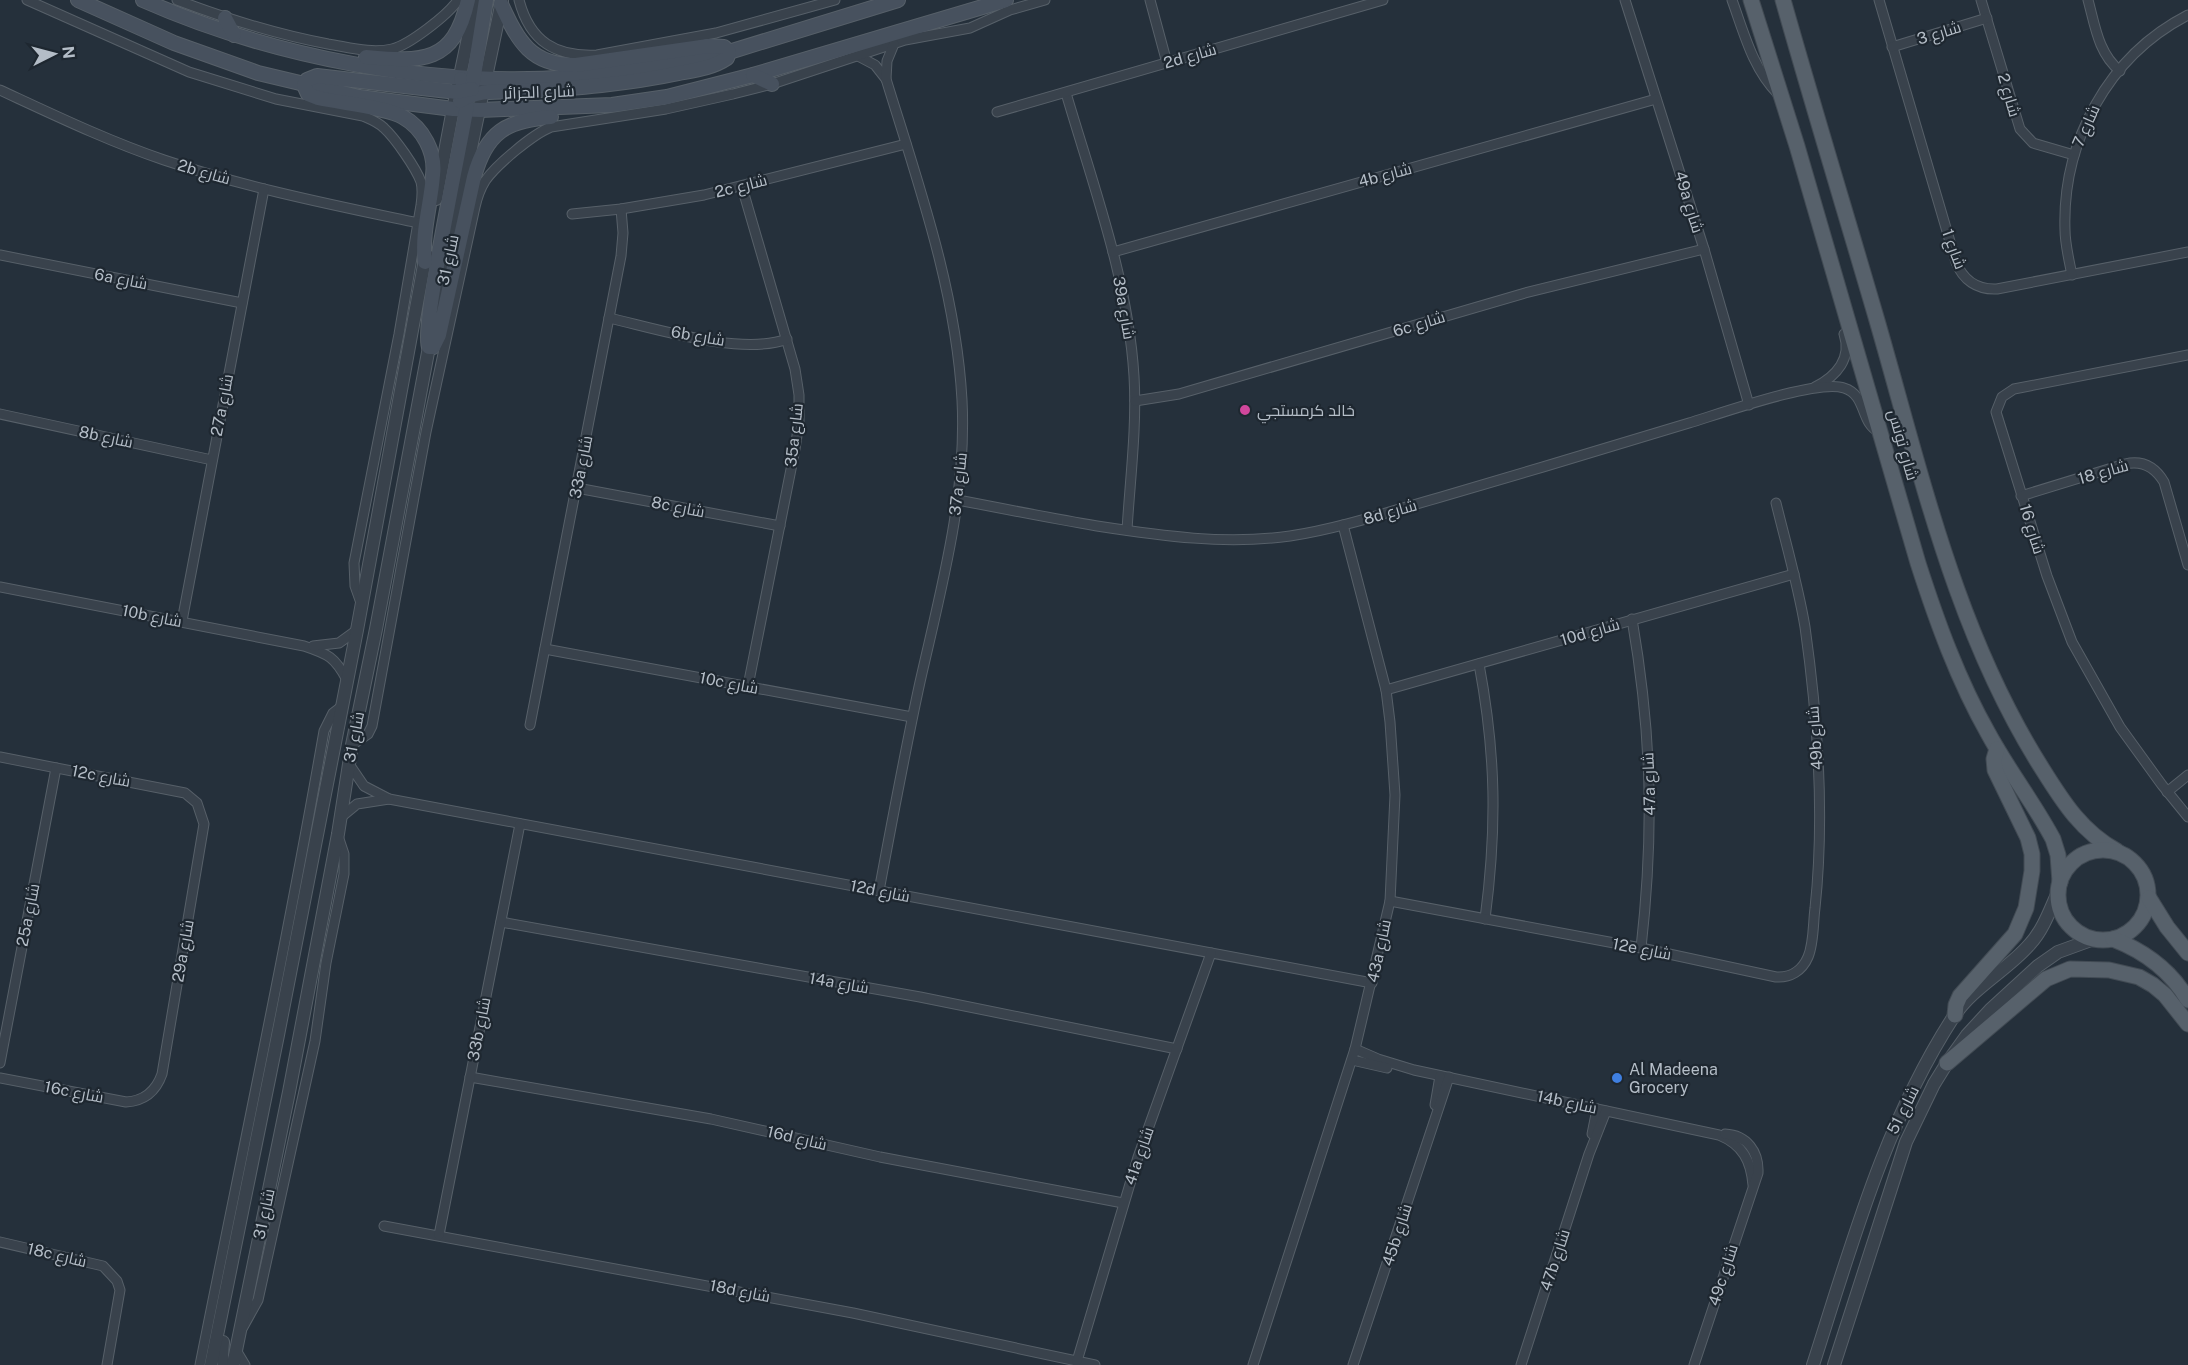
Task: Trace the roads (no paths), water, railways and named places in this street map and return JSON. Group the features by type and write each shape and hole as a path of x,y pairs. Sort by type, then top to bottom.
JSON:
{"main road":[{"name":"شارع الجزائر","path":"78,0 174,43 221,61 304,85 359,97 470,94 612,105 667,97 753,75 1006,0"},
{"name":"شارع الجزائر","path":"143,0 182,17 234,35 470,94 545,79 603,75 729,52 869,5 898,0"},
{"path":"312,55 336,54 409,60 434,54 452,40 459,30 468,0"},
{"path":"486,0 432,297 427,338 429,348 433,347 439,335 474,177 489,141 500,131 518,121 586,114 612,105"},
{"name":"شارع تونس","path":"1751,0 1782,97 1935,615 1972,703 2053,839 2060,864 2059,887"},
{"name":"شارع تونس","path":"1783,0 1939,536 1973,633 2005,704 2052,784 2083,826 2098,840 2117,851"},
{"path":"502,2 515,34 522,44 548,63 576,65 708,46 724,47 729,52"},
{"path":"225,18 234,35"},
{"path":"753,75 772,84"},
{"path":"304,85 308,94 312,96 392,112 404,117 420,131 427,142 434,164 423,242 425,262"},
{"path":"1955,1015 1960,996 2015,934 2026,908 2032,863 2031,846 1995,770 1994,759 1997,748"},
{"path":"2149,897 2141,920 2133,929 2112,939 2091,940 2070,925 2059,904 2059,887 2066,869 2076,858 2103,849 2117,851 2130,858 2141,869 2147,882 2149,897 2167,927 2188,953"},
{"path":"2112,939 2157,964 2172,978 2188,1000"},
{"path":"1947,1063 2046,979 2070,969 2109,970 2139,977 2165,995 2188,1024"}],"street":[{"path":"27,0 189,72 276,99 363,116 375,121 394,140 418,175 423,193 399,334 354,563 355,586 361,603"},
{"path":"177,0 225,18 285,36 355,49 381,50 403,44 444,16 458,0"},
{"path":"470,94 476,0"},
{"path":"519,0 529,24 542,39 563,53 578,56 647,47 716,33 835,0"},
{"path":"352,745 368,734 372,726 431,410 475,207 486,179 534,136 550,127 666,109 772,84 894,44 970,28 1010,10 1045,0"},
{"path":"1150,0 1167,63"},
{"name":"2d شارع","path":"997,112 1383,0"},
{"name":"49a شارع","path":"1624,0 1704,249 1749,405"},
{"path":"1732,0 1759,68 1768,84 1782,97"},
{"name":"شارع 1","path":"1879,0 1956,262 1962,275 1974,285 1991,290 2188,252"},
{"name":"شارع 2","path":"1981,0 2019,129 2033,143 2074,155"},
{"path":"2088,0 2102,50 2109,61 2120,70"},
{"path":"470,94 502,2"},
{"name":"شارع 7","path":"2072,275 2065,233 2067,188 2074,155 2089,116 2097,100 2120,70 2151,41 2188,15"},
{"name":"شارع 3","path":"1892,47 1987,18"},
{"name":"37a شارع","path":"879,891 912,717 944,577 958,500 963,444 962,400 952,318 940,266 886,79 887,61 894,44"},
{"path":"858,56 874,64 886,79"},
{"name":"2b شارع","path":"0,90 68,122 146,154 264,189 418,223"},
{"name":"39a شارع","path":"1066,93 1113,252 1128,324 1135,401 1134,452 1126,530"},
{"name":"شارع 31","path":"212,1365 279,1035 357,630 413,320 425,262 470,94"},
{"name":"4b شارع","path":"1113,252 1656,99"},
{"name":"2c شارع","path":"573,214 621,209 742,187 906,144"},
{"name":"35a شارع","path":"742,187 787,339 799,395 799,422 795,449 747,686"},
{"name":"27a شارع","path":"182,621 264,189"},
{"name":"33a شارع","path":"530,725 609,318 622,244 621,209"},
{"name":"6c شارع","path":"1135,401 1179,394 1525,293 1704,249"},
{"name":"6a شارع","path":"0,255 242,303"},
{"name":"8d شارع","path":"1811,389 1833,375 1846,356 1846,340 1839,318 1842,300"},
{"name":"6b شارع","path":"609,318 701,338 744,344 774,344 787,339"},
{"path":"399,334 413,320"},
{"name":"شارع 31","path":"232,1365 289,1092 338,834 348,764 429,348"},
{"name":"شارع 16","path":"2188,355 2014,389 2005,393 1997,406 1997,417 2021,495 2047,576 2072,642 2120,727 2188,817"},
{"name":"8d شارع","path":"958,500 1179,538 1238,540 1292,535 1343,525 1749,405 1811,389 1832,386 1845,388 1852,392 1862,405 1870,426 1880,432"},
{"name":"8b شارع","path":"0,414 212,460"},
{"name":"شارع 18","path":"2021,495 2130,463 2146,465 2157,471 2164,482 2188,565"},
{"name":"8c شارع","path":"577,488 780,526"},
{"name":"49b شارع","path":"1776,503 1804,625 1811,682 1819,804 1817,892 1811,945 1808,958 1797,972"},
{"name":"43a شارع","path":"1253,1365 1355,1050 1390,901 1395,795 1386,690 1343,525"},
{"name":"10d شارع","path":"1386,690 1794,574"},
{"name":"10b شارع","path":"0,587 304,646 330,656 336,661 347,680"},
{"name":"47a شارع","path":"1632,619 1646,714 1650,781 1648,870 1641,948"},
{"name":"10b شارع","path":"304,646 332,645 357,630"},
{"name":"10c شارع","path":"545,649 912,717"},
{"path":"1479,664 1493,762 1495,814 1492,867 1485,919"},
{"path":"200,1365 241,1157 257,1092 324,731 333,713 342,706"},
{"name":"12c شارع","path":"0,757 176,790 192,797 197,803"},
{"name":"12d شارع","path":"348,764 364,786 389,799 1372,983"},
{"name":"25a شارع","path":"0,1063 56,768"},
{"path":"2167,792 2188,775"},
{"name":"12d شارع","path":"339,819 357,804 389,799"},
{"name":"29a شارع","path":"147,1096 159,1082 162,1074 170,1029 203,835 202,813 197,803"},
{"name":"33b شارع","path":"438,1235 520,824"},
{"name":"شارع 51","path":"1813,1365 1881,1156 1909,1096 1955,1015 2032,943 2042,928 2059,887"},
{"name":"12e شارع","path":"1390,901 1641,948 1776,977 1786,977 1797,972"},
{"name":"14a شارع","path":"501,922 920,997 1177,1049"},
{"name":"شارع 51","path":"1834,1365 1906,1142 1947,1063 1989,1010 2038,966 2058,952 2091,940"},
{"name":"41a شارع","path":"1077,1361 1123,1203 1211,953"},
{"name":"14b شارع","path":"1355,1050 1414,1070 1719,1135 1751,1154"},
{"name":"14b شارع","path":"1352,1060 1390,1068 1414,1070"},
{"name":"45b شارع","path":"1353,1365 1433,1126 1444,1076"},
{"name":"16d شارع","path":"470,1077 711,1119 880,1157 1123,1203"},
{"name":"16c شارع","path":"0,1078 126,1102 137,1101 147,1096"},
{"name":"47b شارع","path":"1521,1365 1589,1155 1601,1110"},
{"name":"49c شارع","path":"1694,1365 1753,1185 1751,1154"},
{"name":"18d شارع","path":"384,1226 853,1313 1095,1365"},
{"name":"18c شارع","path":"0,1242 94,1263 103,1266 111,1273 120,1290 107,1365"},
{"path":"224,1365 222,1352 235,1279 232,1258"},
{"name":"45b شارع","path":"1358,1365 1360,1345"},
{"path":"236,1350 245,1365"}],"place":[{"name":"خالد كرمستجي","path":"1245,410"},
{"name":"Al Madeena Grocery","path":"1617,1078"}]}
